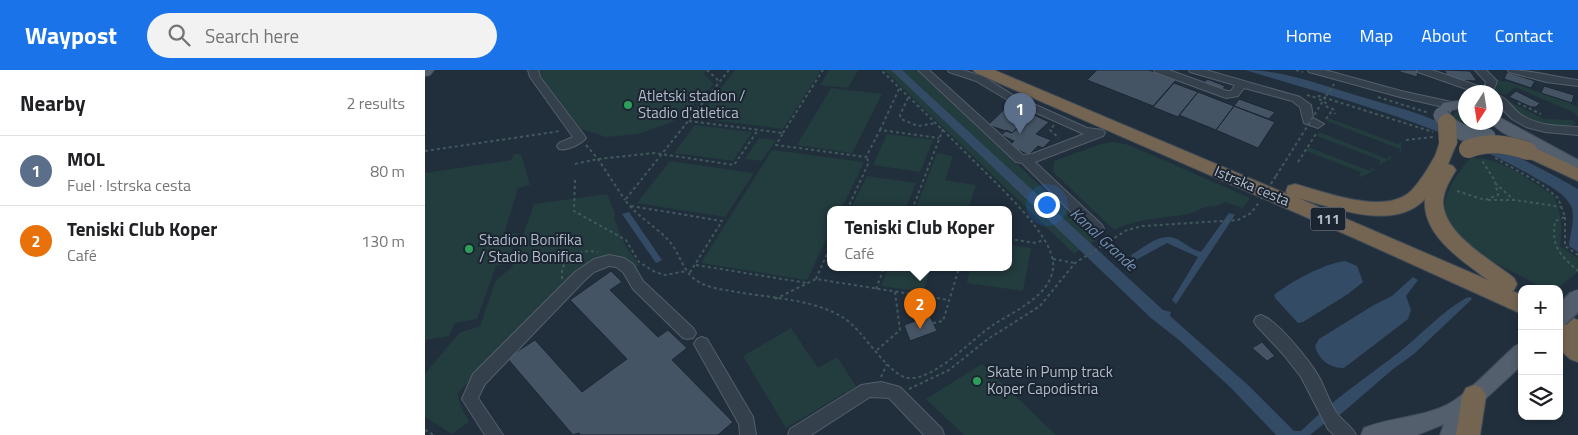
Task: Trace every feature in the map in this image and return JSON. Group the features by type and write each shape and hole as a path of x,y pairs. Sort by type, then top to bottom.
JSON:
{"highway":[{"name":"Istrska cesta","path":"981,70 1517,297"},
{"name":"Istrska cesta","path":"1007,70 1295,191 1517,297"},
{"path":"1295,191 1360,207 1387,208 1400,205 1417,196 1463,130"},
{"path":"1463,130 1435,196 1434,205 1441,226 1457,246 1517,297"},
{"path":"1466,130 1477,145 1493,143 1526,148 1578,173"},
{"path":"1099,133 1144,140"},
{"path":"1563,309 1578,315"},
{"path":"1563,324 1578,330"},
{"path":"1563,338 1578,352"},
{"path":"1452,430 1468,402"}],"main road":[{"path":"1503,129 1507,129 1578,167"},
{"path":"1470,130 1526,148"},
{"path":"1563,313 1578,299"},
{"path":"1372,435 1385,430 1414,426 1452,430 1468,402 1518,356"},
{"path":"1397,429 1419,435"}],"street":[{"path":"533,70 535,77 577,134 563,146"},
{"path":"923,70 1016,156 1026,160 1097,229"},
{"path":"953,70 980,79 1020,102 1085,130 1099,133"},
{"path":"1159,70 1226,95 1234,94 1241,85"},
{"path":"1194,70 1241,85 1285,95 1301,102 1307,107 1308,120 1320,125"},
{"path":"1422,70 1464,85"},
{"path":"1480,70 1493,81 1491,85"},
{"path":"1513,70 1546,79 1578,83"},
{"path":"1317,71 1369,86 1425,107 1458,125"},
{"path":"1369,86 1458,125"},
{"path":"1503,102 1517,117 1530,124 1552,129 1578,131"},
{"path":"1026,160 1099,133"},
{"path":"495,435 470,399 474,390 489,368 559,299 573,282 591,268 606,261 613,261 628,268 635,282 688,333"},
{"path":"1261,321 1301,365 1313,382 1323,406 1339,430 1348,435"},
{"path":"702,344 747,423 748,435"},
{"path":"796,435 867,390 881,389 894,392 900,396 936,435"}],"path":[{"path":"707,70 720,82"},
{"path":"625,200 729,70"},
{"path":"823,70 776,145 866,157"},
{"path":"425,151 577,134 598,159 629,206 669,242 688,273 699,283 716,289 814,307 845,319 859,329 898,375 908,378 919,376 938,367 976,335 1036,296 1045,288 1053,268 1053,259 1043,240 1021,209 943,129 881,70"},
{"path":"905,390 949,370 988,339 1040,306 1075,263 1134,227 1229,221 1246,217 1251,213 1334,84"},
{"path":"866,157 900,88"},
{"path":"1304,95 1317,98 1319,96 1458,127"},
{"path":"909,97 900,115 901,119 929,127 936,123"},
{"path":"1319,99 1326,103 1325,106 1333,109 1335,114"},
{"path":"1511,101 1541,114"},
{"path":"1297,162 1313,141 1320,125 1333,109"},
{"path":"688,120 783,133"},
{"path":"1055,123 1050,130 1067,145"},
{"path":"914,206 943,129"},
{"path":"1405,140 1458,129"},
{"path":"575,164 598,159 654,153 735,165 758,130"},
{"path":"880,130 939,138"},
{"path":"1465,130 1495,183 1498,195 1485,200"},
{"path":"1301,156 1306,158"},
{"path":"849,206 869,162 866,157"},
{"path":"1494,158 1541,184 1558,198 1565,217 1565,246 1578,255"},
{"path":"575,180 574,211 626,240 639,262 655,272 665,275 688,273 722,221 629,206"},
{"path":"1495,183 1514,200"},
{"path":"1457,191 1485,200 1514,200 1562,208"},
{"path":"1565,217 1555,221 1553,242 1559,253 1578,271"},
{"path":"1012,239 1036,243 1043,240"},
{"path":"573,282 562,280 562,269 569,255 578,252 598,252 605,255 606,261"},
{"path":"775,299 816,279 827,254"},
{"path":"1053,259 1075,263"},
{"path":"695,264 807,284"},
{"path":"876,289 883,271"},
{"path":"933,323 943,321 958,271"},
{"path":"816,279 949,300"},
{"path":"877,350 900,330 895,292"},
{"path":"881,377 887,364"},
{"path":"425,430 434,435"}],"green space":[{"name":"Atletski stadion / Stadio d'atletica","path":"536,70 710,70 703,73 713,83 710,89 701,93 691,109 670,123 638,134 606,137 581,129"},
{"path":"735,70 821,70 783,129 698,118"},
{"path":"829,70 858,70 848,88 820,85"},
{"path":"884,70 891,70 1080,250 1074,254"},
{"path":"902,70 916,70 1097,239 1091,244"},
{"path":"1496,80 1507,81 1577,107 1578,98 1578,117 1575,113 1515,87 1503,95 1503,85 1496,85"},
{"path":"831,88 882,94 852,153 797,145"},
{"path":"1508,101 1544,119 1572,120 1576,123 1566,128 1559,128 1532,123 1519,115"},
{"path":"1458,110 1458,122 1454,119 1453,113"},
{"path":"1328,118 1398,144 1401,141 1401,152 1399,153 1400,149 1327,121"},
{"path":"695,125 752,132 733,161 674,153"},
{"path":"1319,132 1387,159 1390,155 1392,158 1379,165 1380,160 1317,136"},
{"path":"887,134 933,140 920,172 873,165"},
{"path":"759,138 776,140 762,161 745,159"},
{"path":"1114,142 1129,145 1250,198 1243,208 1225,202 1202,208 1192,213 1143,220 1114,230 1053,172 1054,161 1101,144"},
{"path":"1308,147 1370,171 1372,168 1375,170 1361,177 1359,176 1361,172 1306,151"},
{"path":"772,150 864,162 843,206 827,206 827,238 807,280 701,263"},
{"path":"937,153 953,156 945,180 976,185 969,206 917,206"},
{"name":"Stadion Bonifika / Stadio Bonifica","path":"514,154 521,154 530,185 518,188 504,234 518,233 508,263 496,266 477,319 455,323 449,336 425,340 425,173 511,160"},
{"path":"1470,158 1492,161 1525,176 1554,196 1561,220 1560,246 1578,258 1578,272 1562,285 1537,285 1482,256 1460,238 1443,210 1447,195 1460,170"},
{"path":"670,161 754,173 725,217 637,203"},
{"path":"867,176 916,183 907,206 852,206"},
{"path":"607,194 615,214 614,219 626,247 639,265 630,276 621,267 610,263 576,273 557,289 457,394 469,422 452,434 425,417 425,374 459,333 480,326 496,280 512,267 534,204"},
{"path":"1012,245 1031,248 1023,291 967,283 969,271 1012,271"},
{"path":"887,271 930,271 923,292 881,286"},
{"path":"791,328 818,368 837,357 856,386 786,428 743,356"},
{"name":"Skate in Pump track Koper Capodistria","path":"982,364 1056,435 964,435 926,399"}],"water":[{"name":"Kanal Grande","path":"891,70 902,70 1163,310 1171,312 1170,316 1248,385 1294,431 1301,431 1335,400 1397,354 1447,311 1466,298 1470,297 1472,299 1414,354 1393,369 1341,414 1335,415 1310,435 1276,435 1230,387 1179,340 1151,318"},
{"path":"1245,70 1273,72 1301,78 1416,113 1483,141 1559,178 1578,189 1578,252 1569,246 1573,217 1572,208 1556,190 1534,177 1500,159 1429,128 1356,103"},
{"path":"629,212 662,260 656,263 622,214"},
{"path":"1229,213 1235,215 1176,304 1172,300 1198,257 1167,243 1134,261 1131,255 1153,241 1164,237 1177,239 1201,252"},
{"path":"1345,261 1357,266 1363,282 1348,294 1303,322 1298,323 1276,299 1274,295 1299,279 1318,269"},
{"path":"1413,277 1418,280 1406,296 1411,310 1408,319 1344,368 1329,365 1322,359 1315,346 1319,339 1392,296"}],"building":[{"path":"1097,70 1149,70 1176,80 1153,106 1087,80"},
{"path":"1400,70 1418,70 1417,77 1400,72"},
{"path":"1444,70 1470,71 1477,81 1450,80"},
{"path":"1507,72 1535,81 1531,88 1504,79"},
{"path":"1207,79 1225,86 1222,90 1204,83"},
{"path":"1174,83 1198,92 1178,117 1153,107"},
{"path":"1544,86 1574,95 1572,103 1541,93"},
{"path":"1516,91 1540,103 1536,107 1531,107 1509,97"},
{"path":"1198,92 1234,106 1216,130 1179,115"},
{"path":"1017,97 1028,102 1012,117 1024,122 1012,133 988,125"},
{"path":"1239,99 1275,112 1269,119 1234,106"},
{"path":"1234,106 1275,122 1258,148 1216,130"},
{"path":"1032,114 1049,122 1036,134 1051,140 1043,148 1038,146 1029,155 1009,146 1014,141 1001,135 1007,130 1012,133"},
{"path":"611,271 622,282 610,290 658,337 668,330 687,348 672,360 733,422 718,435 580,435 579,433 573,435 507,358 535,340 582,392 627,359 570,300"},
{"path":"912,297 922,299 918,312 908,310"},
{"path":"930,316 937,331 910,341 904,325"},
{"path":"1262,342 1275,356 1267,361 1252,348"}],"place":[{"name":"Atletski stadion / Stadio d'atletica","path":"628,105"},
{"name":"MOL","path":"1020,134"},
{"name":"Stadion Bonifika / Stadio Bonifica","path":"469,249"},
{"name":"Teniski Club Koper","path":"920,329"},
{"name":"Skate in Pump track Koper Capodistria","path":"977,381"}]}
